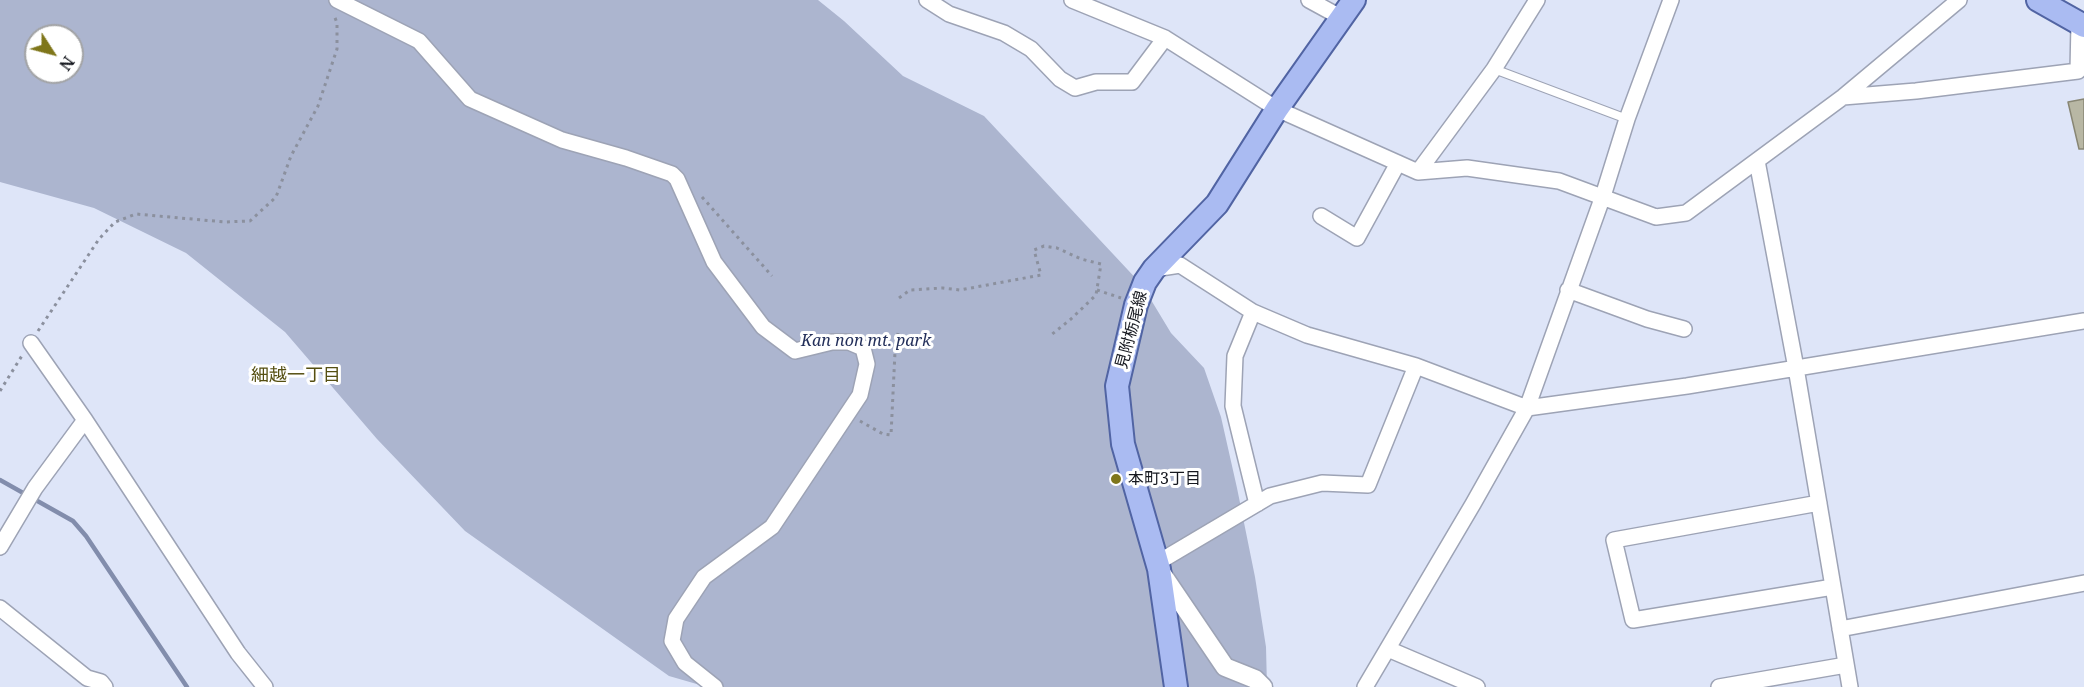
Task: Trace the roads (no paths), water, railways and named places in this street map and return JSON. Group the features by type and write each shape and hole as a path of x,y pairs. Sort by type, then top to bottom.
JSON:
{"main road":[{"path":"2038,0 2081,25"},
{"name":"見附栃尾線","path":"1176,687 1158,566 1123,444 1117,386 1136,305 1145,282 1154,269 1217,204 1277,110 1348,9"}],"street":[{"path":"927,0 949,14 1004,33 1030,49 1060,79 1075,88 1096,82 1132,82 1165,38"},
{"path":"1072,0 1165,38 1277,110 1418,172 1467,168 1559,181 1656,217 1686,213 1843,97 1959,0"},
{"path":"1309,0 1348,9"},
{"path":"1418,172 1494,69 1537,0"},
{"path":"1365,687 1527,408 1603,196 1627,119 1671,0"},
{"path":"334,4 419,40 470,99 562,140 672,174 677,178 714,262 763,327 795,351 832,342 849,342 863,348 867,372 860,395 772,527 704,577 676,619 672,641 676,648 685,663 715,687"},
{"path":"1843,97 1916,91 2078,71 2081,25"},
{"path":"1757,161 1796,368 1850,687"},
{"path":"1321,216 1357,238 1398,163"},
{"path":"1154,269 1180,265 1253,312 1307,335 1416,366 1527,408 1687,386 2084,321"},
{"path":"1568,290 1647,319 1684,329"},
{"path":"1253,312 1235,356 1233,406 1257,504"},
{"path":"31,343 85,420 238,653 265,687"},
{"path":"1263,687 1255,679 1225,667 1158,566 1270,496 1322,483 1368,485 1416,366"},
{"path":"0,547 35,488 85,420"},
{"path":"1819,503 1614,540 1633,620 1833,587"},
{"path":"1840,628 2084,583"},
{"path":"0,608 87,678 101,682 105,687"},
{"path":"1388,649 1477,687"},
{"path":"1719,687 1846,665"}],"lane":[{"path":"1494,69 1627,119"}],"waterway":[{"path":"0,480 73,521 86,536 187,687"}],"place":[{"name":"本町3丁目","path":"1116,479"}],"district":[{"name":"細越一丁目","path":"296,376"}],"park label":[{"name":"Kan non mt. park","path":"866,341"}]}
